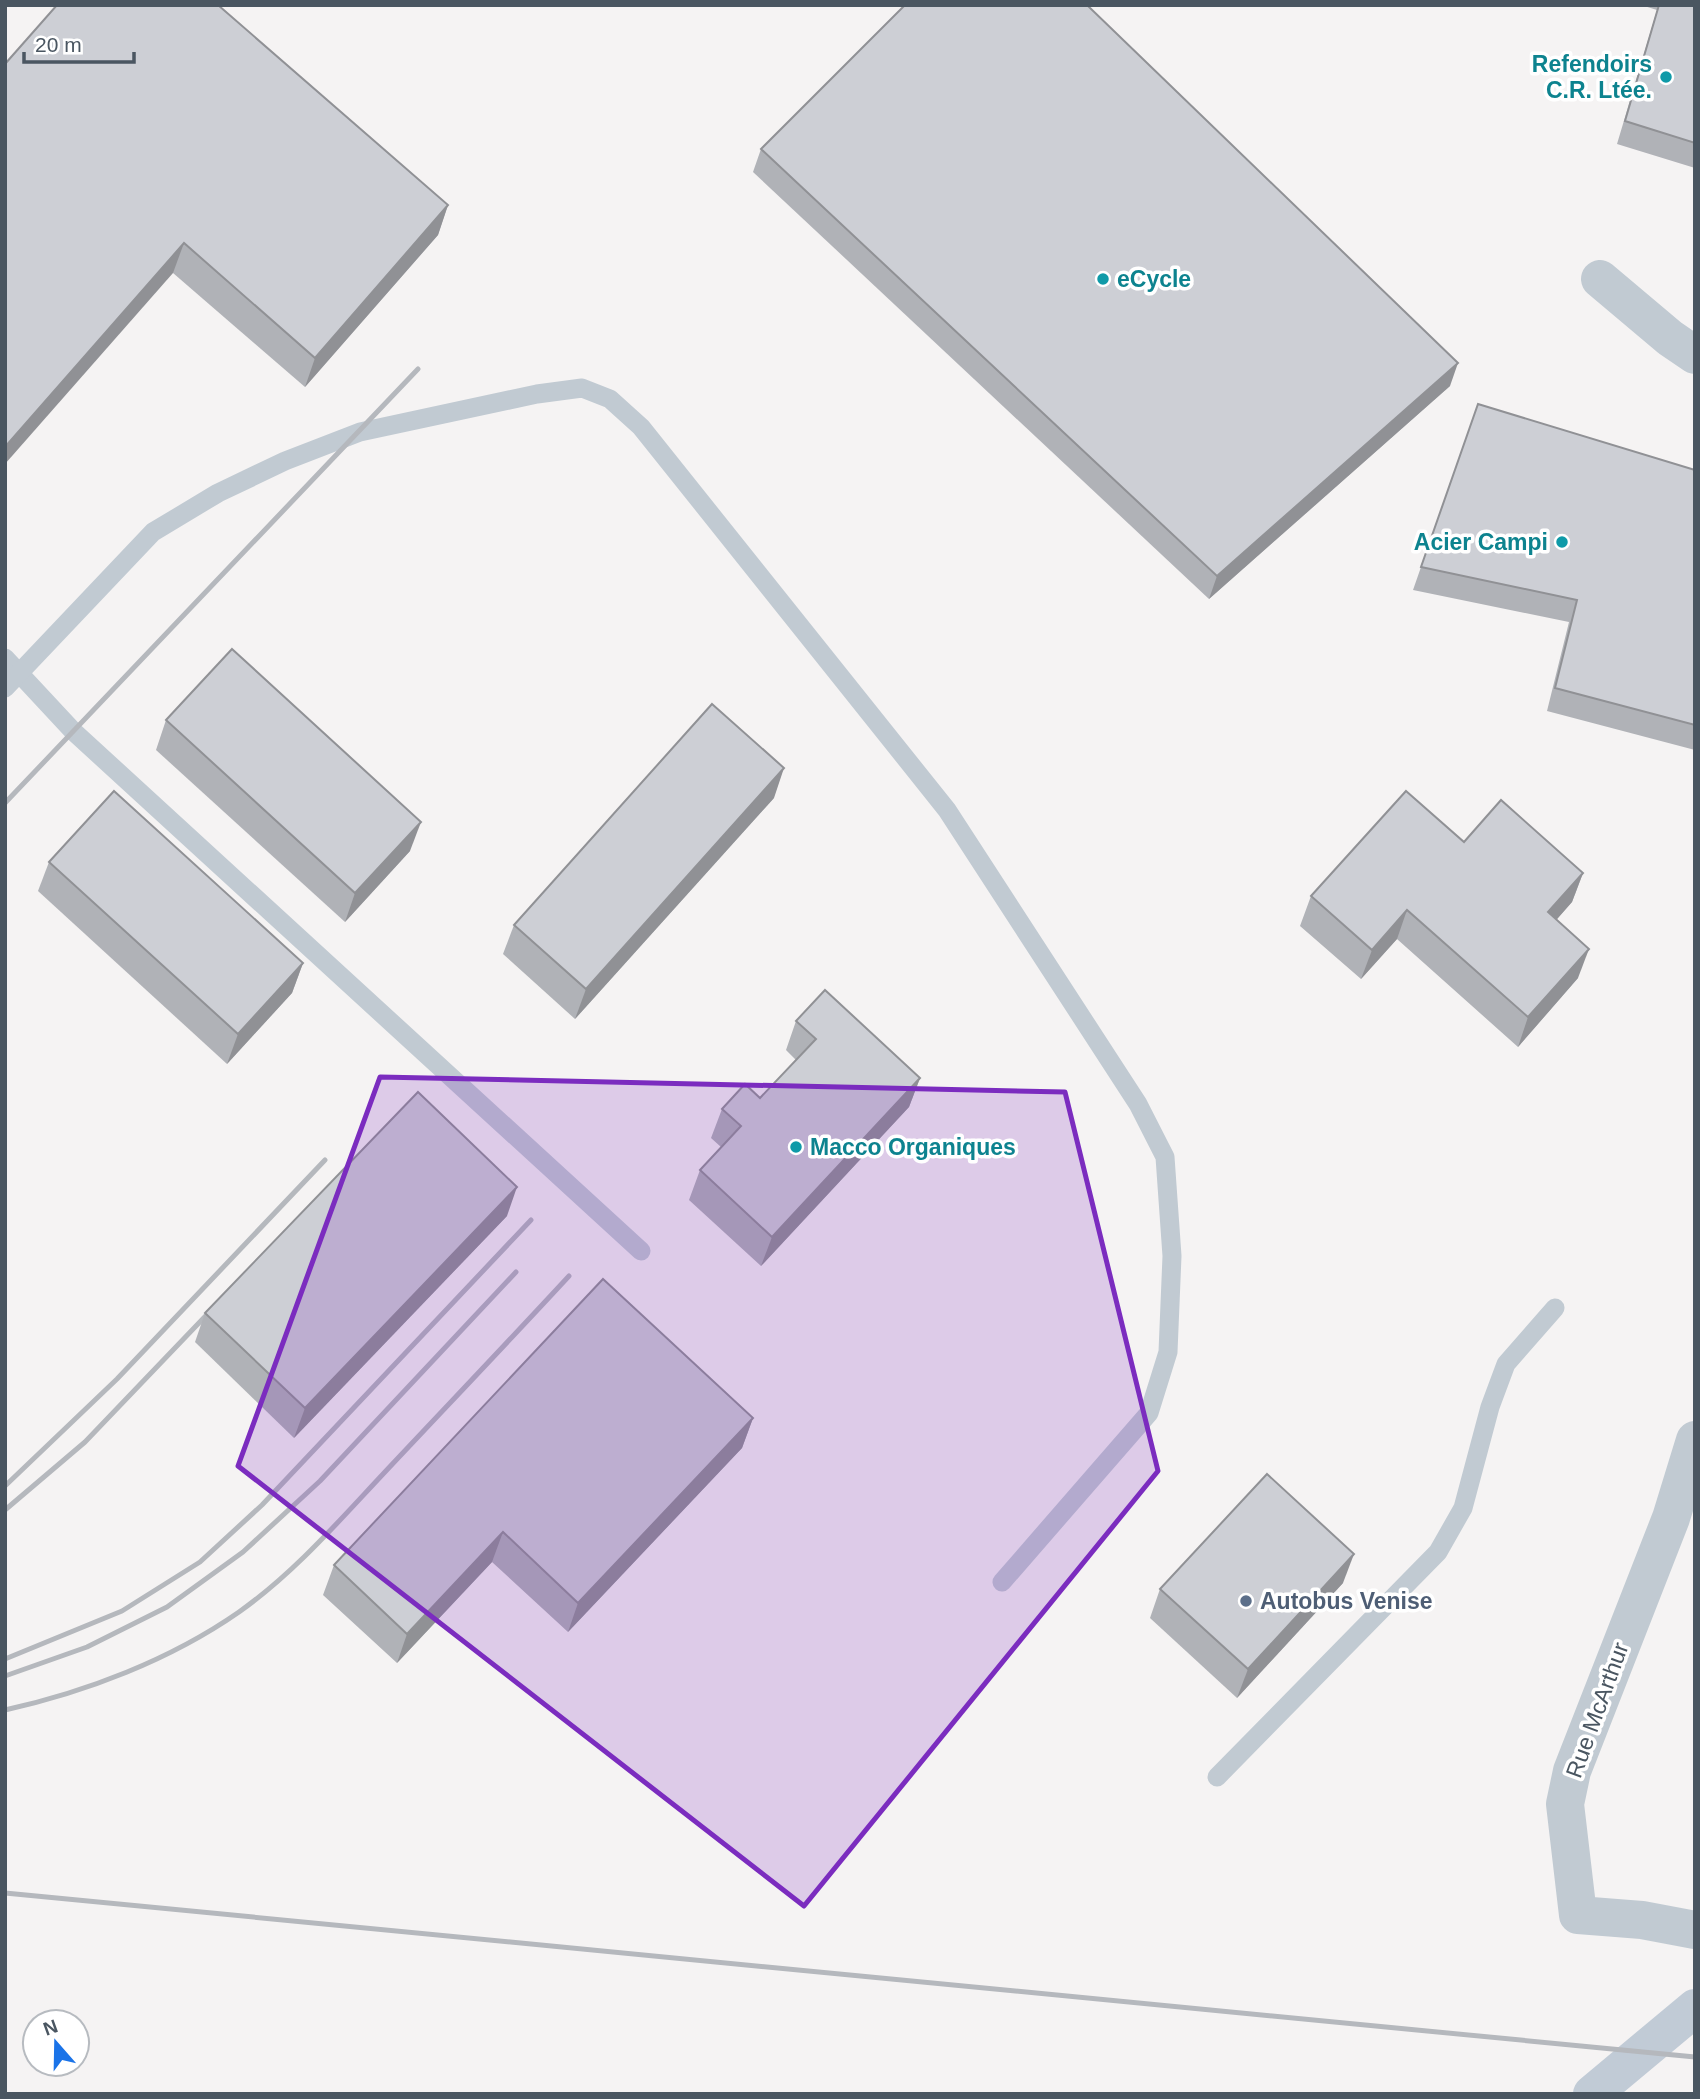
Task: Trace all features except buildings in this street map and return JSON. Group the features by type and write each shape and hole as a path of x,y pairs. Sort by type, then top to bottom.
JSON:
{"main road":[{"path":"1602,2091 1695,2008"}],"street":[{"path":"1600,279 1695,355"},
{"name":"Rue McArthur","path":"1695,1440 1671,1518 1572,1771 1565,1804 1578,1915 1642,1920 1695,1930"}],"lane":[{"path":"5,688 153,531 218,493 347,436 537,394 582,388 610,399 641,427 947,810 1131,1093 1165,1157 1172,1256 1168,1352 1149,1413 1002,1582"},
{"path":"5,658 73,731 641,1251"},
{"path":"1217,1777 1438,1552 1463,1508 1490,1407 1506,1364 1555,1308"}],"highlighted area":[{"path":"380,1077 1065,1092 1158,1471 804,1906 238,1466"}],"railway":[{"path":"5,803 418,369"},
{"path":"5,1486 117,1379 325,1160"},
{"path":"5,1659 122,1611 200,1562 262,1505 531,1220"},
{"path":"5,1676 87,1647 167,1607 243,1552 320,1481 516,1272"},
{"path":"5,1710 66,1694 127,1672 185,1645 259,1597 297,1564 332,1528 569,1276"},
{"path":"5,1510 85,1442 218,1303"},
{"path":"5,1893 1695,2057"}],"place":[{"name":"Refendoirs C.R. Ltée.","path":"1666,77"},
{"name":"eCycle","path":"1103,279"},
{"name":"Acier Campi","path":"1562,542"},
{"name":"Macco Organiques","path":"796,1147"},
{"name":"Autobus Venise","path":"1246,1601"}]}
